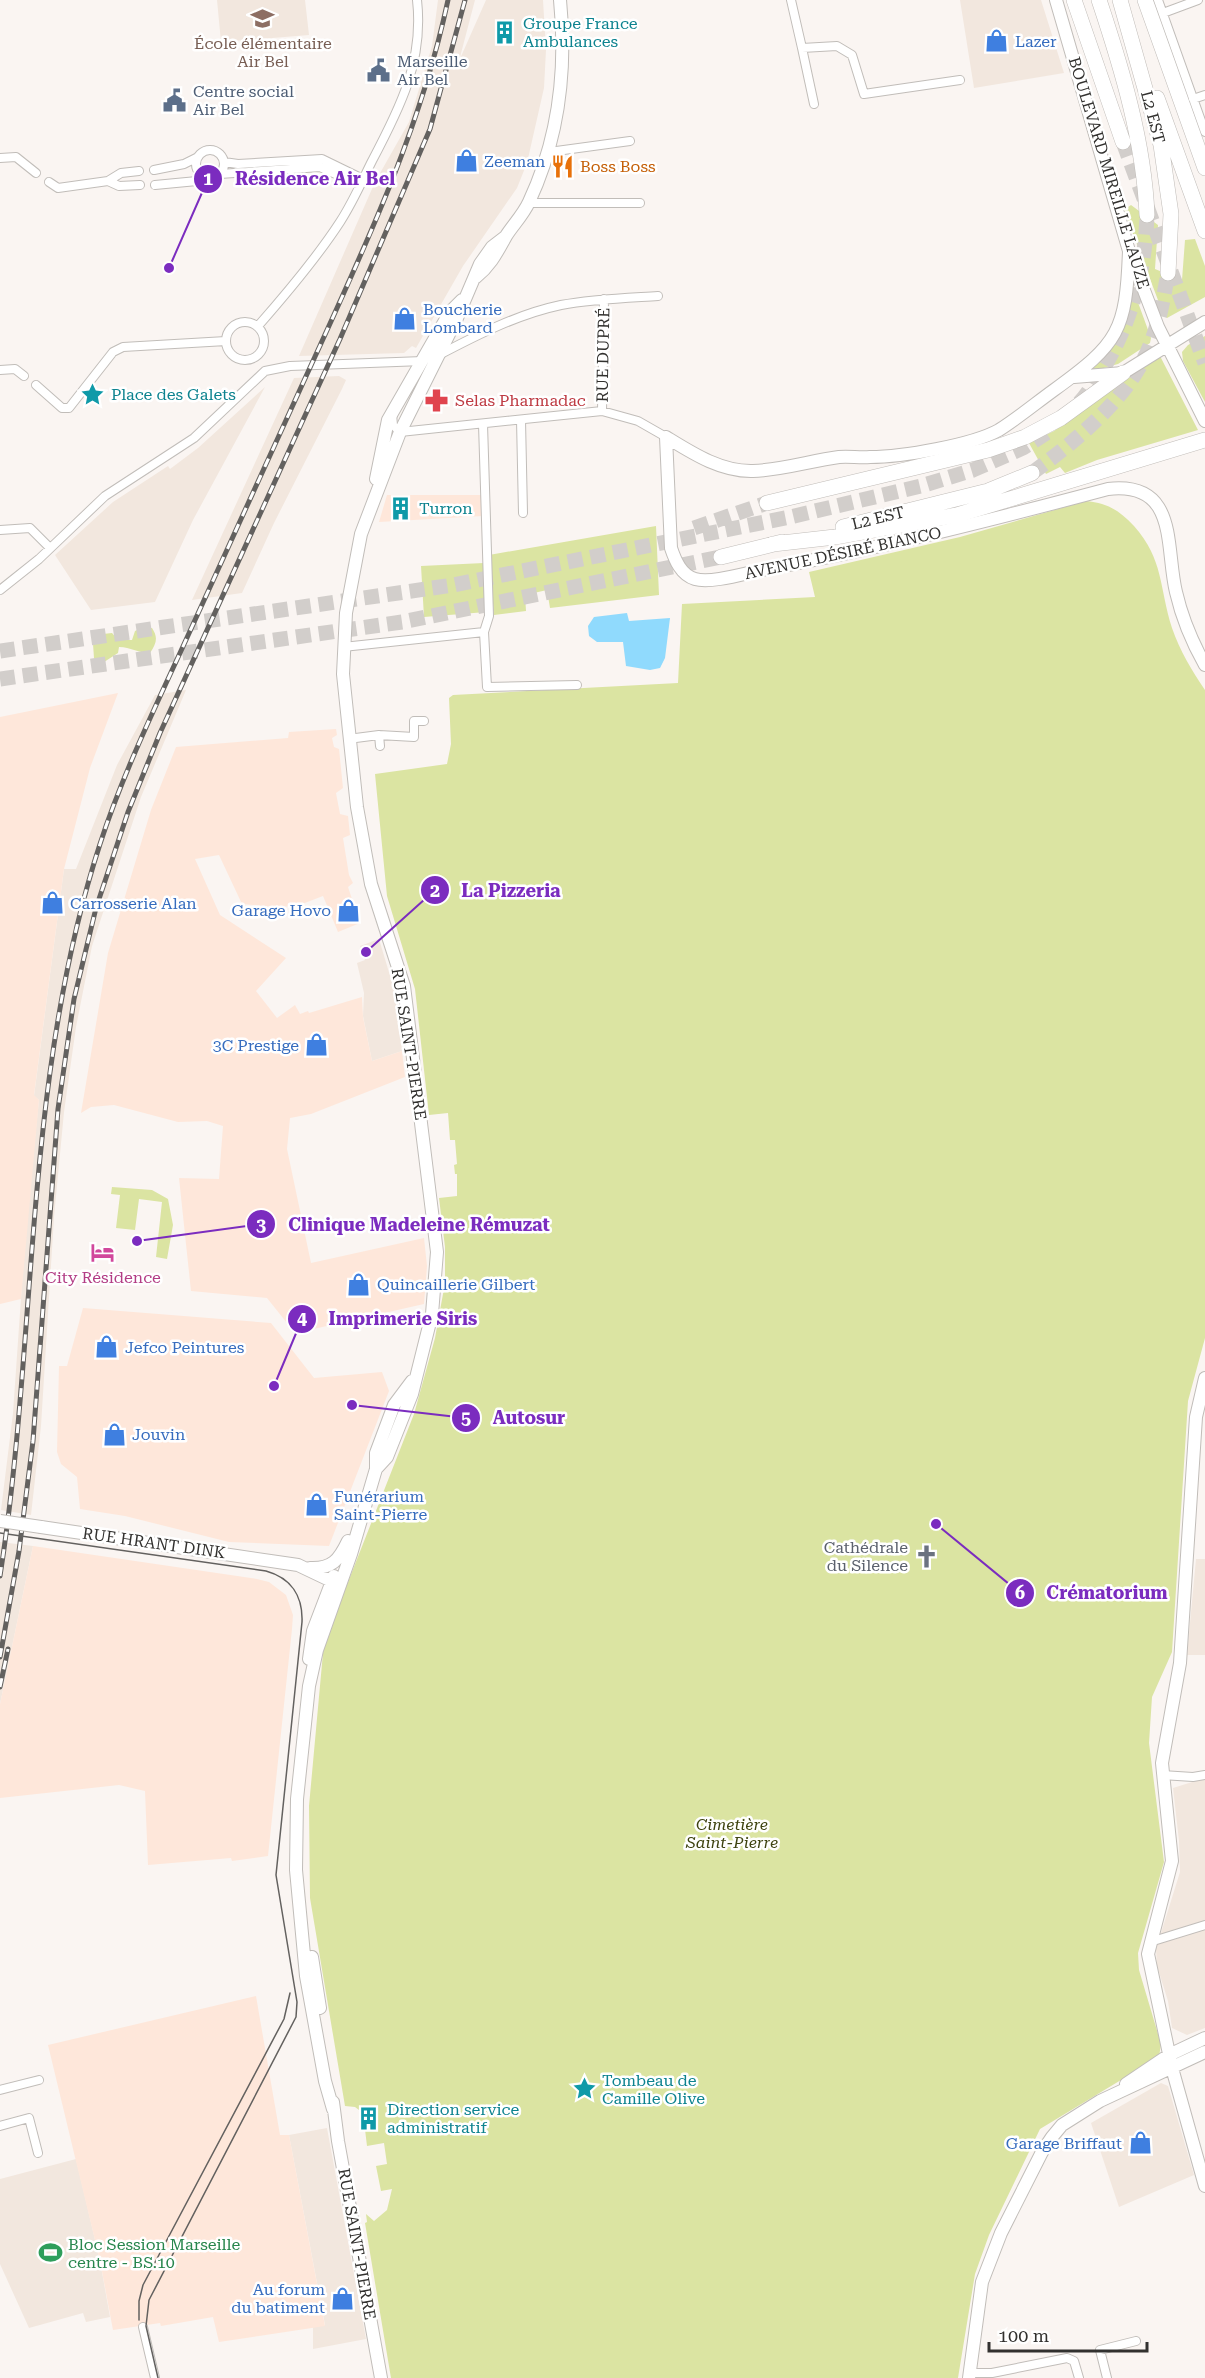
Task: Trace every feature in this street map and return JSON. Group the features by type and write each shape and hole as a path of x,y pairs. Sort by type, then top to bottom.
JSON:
{"highway":[{"path":"1074,0 1123,142"},
{"name":"L2 EST","path":"1099,0 1137,135 1145,175 1147,215"},
{"path":"1121,0 1205,231"},
{"name":"L2 EST","path":"1121,0 1161,145 1171,213 1168,273"},
{"path":"1145,0 1205,168"},
{"path":"767,503 988,450 1025,437 1062,418 1123,373"},
{"path":"773,544 856,534 957,515 1205,440"},
{"name":"L2 EST","path":"721,557 987,491 1032,473"}],"main road":[{"path":"465,297 480,264 492,247 505,237 528,203 549,152 558,110 562,68 560,0"},
{"name":"BOULEVARD MIREILLE LAUZE","path":"1056,0 1130,251 1167,344 1205,421"},
{"path":"666,436 699,458 737,470 753,471 841,457 898,454 955,444 998,430 1072,377 1106,349 1113,338 1127,297 1130,251"},
{"name":"RUE SAINT-PIERRE","path":"372,500 400,432 457,318 465,297"},
{"name":"RUE SAINT-PIERRE","path":"381,2378 333,2109 325,2081 306,1976 297,1881 296,1834 309,1686 316,1650 335,1583 351,1554 376,1469 387,1457 412,1394 432,1314 437,1252 404,986 366,864 348,739 343,647 352,573 372,500 382,442 392,412 450,312 465,297"},
{"path":"1072,377 1123,373 1205,322"},
{"name":"AVENUE DÉSIRÉ BIANCO","path":"666,436 671,548 674,560 684,573 695,579 720,578 944,533 1108,489 1125,487 1139,492 1161,511 1167,525 1175,589 1185,623 1205,665"},
{"path":"1205,1378 1196,1417 1180,1663 1164,1745 1162,1775 1172,1861 1150,1942 1149,1967 1172,2068 1205,2186"},
{"name":"RUE HRANT DINK","path":"0,1521 308,1568 322,1568 336,1562 357,1528"},
{"name":"RUE HRANT DINK","path":"308,1568 335,1583"},
{"path":"969,2375 982,2282 1001,2233 1052,2137 1062,2125 1169,2055 1205,2038"},
{"path":"1100,2101 1205,2052"}],"street":[{"path":"258,326 326,242 361,182 405,96 417,55 417,0"},
{"path":"791,0 814,104"},
{"path":"1158,0 1205,132"},
{"path":"1163,14 1198,0"},
{"path":"802,48 837,46 852,55 864,94 960,80"},
{"path":"1193,99 1205,95"},
{"path":"549,152 630,141"},
{"path":"154,170 177,166 204,152 214,151 224,162 238,164 322,159 361,182"},
{"path":"0,158 16,157 36,173"},
{"path":"198,157 197,170 204,177 210,178 220,174 320,167 361,182"},
{"path":"220,174 224,162"},
{"path":"49,182 58,188 108,181 121,173 139,171"},
{"path":"155,185 196,182 204,177"},
{"path":"108,181 119,186 140,185"},
{"path":"528,203 640,203"},
{"path":"0,590 50,548 105,496 194,438 265,371 290,366 419,363 487,330 561,305 604,299 658,296"},
{"name":"RUE DUPRÉ","path":"602,411 604,299"},
{"path":"246,322 258,326 265,340 264,348 255,358 243,361 235,358 229,352 226,340 231,328 238,323 246,322"},
{"path":"36,385 62,408 69,408 113,352 123,347 226,340"},
{"path":"255,358 265,371"},
{"path":"0,370 15,369 24,376"},
{"path":"392,412 393,425 400,432 602,411 638,421 666,436"},
{"path":"521,420 523,513"},
{"path":"483,424 489,616 484,632 487,687 577,685"},
{"path":"0,530 30,528 50,548"},
{"path":"343,647 484,632"},
{"path":"348,739 380,735 413,741 414,721 424,721"},
{"path":"380,735 380,746"},
{"path":"1162,1775 1192,1777 1205,1775"},
{"path":"1150,1942 1205,1925"},
{"path":"0,2090 39,2080"},
{"path":"0,2126 29,2118 38,2153"},
{"path":"143,2327 155,2378"},
{"path":"1107,2378 1100,2350 1136,2341"},
{"path":"969,2375 992,2373 1066,2358 1074,2361 1079,2378"}],"shaded area":[{"name":"École élémentaire Air Bel","path":"217,0 305,0 309,35 221,42"},
{"path":"438,0 475,0 459,61 486,0 543,0 546,50 544,88 527,163 517,188 463,266 416,348 412,346 404,353 299,356 375,182 409,122 432,46"},
{"path":"960,0 1041,0 1064,73 974,88"},
{"path":"339,376 346,380 342,389 274,523 242,593 192,600 294,378"},
{"path":"265,387 193,520 155,602 91,610 55,555 113,502 168,466 170,469 198,448"},
{"path":"387,495 482,495 483,516 379,522"},
{"path":"186,690 141,797 92,946 76,1027 64,1112 54,1217 41,1426 31,1515 1,1510 13,1413 27,1212 39,1100 34,1096 64,869 76,869 117,765 155,695"},
{"path":"118,693 90,768 64,869 34,1095 39,1100 21,1299 0,1304 0,717"},
{"path":"336,729 337,735 332,738 334,747 339,749 343,788 336,793 340,814 348,816 350,835 343,838 349,875 353,883 348,887 360,923 338,932 323,896 297,906 242,904 219,855 195,859 220,915 286,958 256,991 277,1018 295,1005 300,1014 308,1011 309,1013 362,997 363,1017 372,1061 402,1051 405,1077 311,1114 290,1118 287,1149 311,1263 424,1238 427,1266 424,1304 309,1330 305,1320 287,1323 267,1298 191,1291 179,1178 219,1179 223,1126 207,1121 178,1122 114,1105 91,1107 81,1113 108,953 151,810 176,747 288,738 289,732"},
{"path":"379,939 394,989 402,1051 372,1061 363,1016 364,993 357,963 365,960 360,946"},
{"path":"83,1308 271,1323 314,1378 382,1372 389,1391 329,1546 229,1542 125,1516 80,1509 77,1477 61,1464 57,1452 59,1366 67,1366"},
{"path":"0,1542 33,1546 0,1704"},
{"path":"33,1546 257,1579 269,1582 286,1595 293,1615 268,1856 232,1861 231,1858 148,1865 145,1791 119,1785 0,1798 0,1704"},
{"path":"1196,1559 1205,1559 1205,1655 1187,1655"},
{"path":"1205,1778 1205,2028 1187,2035 1172,2028 1168,2001 1157,1966 1156,1949 1180,1872 1173,1788"},
{"path":"256,1996 280,2135 289,2135 325,2326 219,2342 213,2317 161,2326 160,2323 113,2330 100,2261 48,2045"},
{"path":"1161,2083 1168,2086 1194,2175 1119,2207 1091,2123"},
{"path":"327,2128 366,2339 313,2349 313,2327 325,2325 289,2135"},
{"path":"76,2159 100,2261 110,2317 86,2322 83,2313 29,2328 0,2264 0,2179"}],"green space":[{"path":"1131,205 1158,225 1155,269 1182,280 1185,240 1195,239 1205,266 1205,297 1167,318 1164,316 1124,210"},
{"path":"1132,286 1151,338 1150,343 1118,364 1089,372"},
{"path":"1205,336 1205,402 1183,361 1182,352 1188,345"},
{"path":"1160,356 1198,430 1097,460 1065,473 1060,467 1046,474 1029,443 1054,431"},
{"name":"Cimetière Saint-Pierre","path":"1086,501 1118,512 1144,538 1156,562 1175,636 1205,690 1205,1338 1188,1401 1172,1652 1152,1697 1149,1743 1164,1862 1138,1953 1139,1970 1161,2044 1159,2057 1040,2129 989,2235 975,2274 958,2378 391,2378 365,2223 367,2222 366,2214 374,2221 387,2210 392,2189 381,2191 376,2166 387,2164 384,2143 367,2146 363,2113 355,2107 345,2106 310,1898 309,1806 323,1653 328,1633 414,1414 435,1338 445,1283 445,1247 439,1198 457,1196 457,1174 455,1174 454,1165 457,1164 455,1140 450,1140 448,1113 429,1115 415,989 387,896 375,774 447,764 451,744 449,698 453,695 678,683 682,604 815,597 809,572 960,537"},
{"path":"656,526 659,595 550,608 547,590 525,595 526,611 494,615 489,555"},
{"path":"484,563 486,612 424,617 421,566"},
{"path":"141,628 152,628 155,634 155,643 150,653 119,647 118,653 101,664 94,658 93,644 103,634 112,633 118,640 132,640 135,631"},
{"path":"112,1187 152,1190 168,1199 173,1225 167,1259 156,1257 162,1202 139,1199 135,1230 116,1228 120,1195 111,1194"}],"water":[{"path":"627,613 629,621 670,618 665,658 660,668 650,670 626,666 623,642 597,642 589,636 588,626 594,617"}],"tunnel":[{"path":"1123,142 1205,363"},
{"path":"1079,403 1103,369 1129,314 1140,275 1147,215"},
{"path":"1032,473 1085,431 1118,398 1132,379 1155,332 1168,273"},
{"path":"0,651 453,585 790,517 921,486 973,470 1023,448 1051,430"},
{"path":"694,528 767,503"},
{"path":"0,679 402,622 721,557"}],"tram line":[{"path":"0,1533 266,1571 289,1583 298,1596 302,1613 276,1875 297,2002 296,2017 149,2300 146,2326 158,2378"},
{"path":"139,2320 139,2301 143,2285 284,2019 290,1993"}],"railway":[{"path":"0,1576 21,1392 35,1208 57,1024 75,934 100,844 147,724 375,222 424,91 448,0"},
{"path":"0,1657 19,1551 33,1441 58,1109 74,999 96,908 128,812 160,733 340,339 430,129 465,0"},
{"path":"0,1687 8,1649"}],"place":[{"name":"École élémentaire Air Bel","path":"263,18"},
{"name":"Groupe France Ambulances","path":"505,32"},
{"name":"Lazer","path":"997,41"},
{"name":"Marseille Air Bel","path":"379,70"},
{"name":"Centre social Air Bel","path":"175,100"},
{"name":"Zeeman","path":"466,161"},
{"name":"Boss Boss","path":"562,166"},
{"name":"Résidence Air Bel","path":"169,268"},
{"name":"Boucherie Lombard","path":"405,318"},
{"name":"Place des Galets","path":"93,394"},
{"name":"Selas Pharmadac","path":"437,400"},
{"name":"Turron","path":"401,508"},
{"name":"Carrosserie Alan","path":"52,903"},
{"name":"Garage Hovo","path":"349,910"},
{"name":"La Pizzeria","path":"366,952"},
{"name":"3C Prestige","path":"317,1045"},
{"name":"Clinique Madeleine Rémuzat","path":"137,1241"},
{"name":"City Résidence","path":"103,1252"},
{"name":"Quincaillerie Gilbert","path":"359,1284"},
{"name":"Jefco Peintures","path":"107,1347"},
{"name":"Imprimerie Siris","path":"274,1386"},
{"name":"Autosur","path":"352,1405"},
{"name":"Jouvin","path":"114,1434"},
{"name":"Funérarium Saint-Pierre","path":"316,1505"},
{"name":"Crématorium","path":"936,1524"},
{"name":"Cathédrale du Silence","path":"926,1556"},
{"name":"Tombeau de Camille Olive","path":"584,2089"},
{"name":"Direction service administratif","path":"369,2118"},
{"name":"Garage Briffaut","path":"1140,2143"},
{"name":"Bloc Session Marseille centre - BS.10","path":"50,2253"},
{"name":"Au forum du batiment","path":"343,2298"}]}
